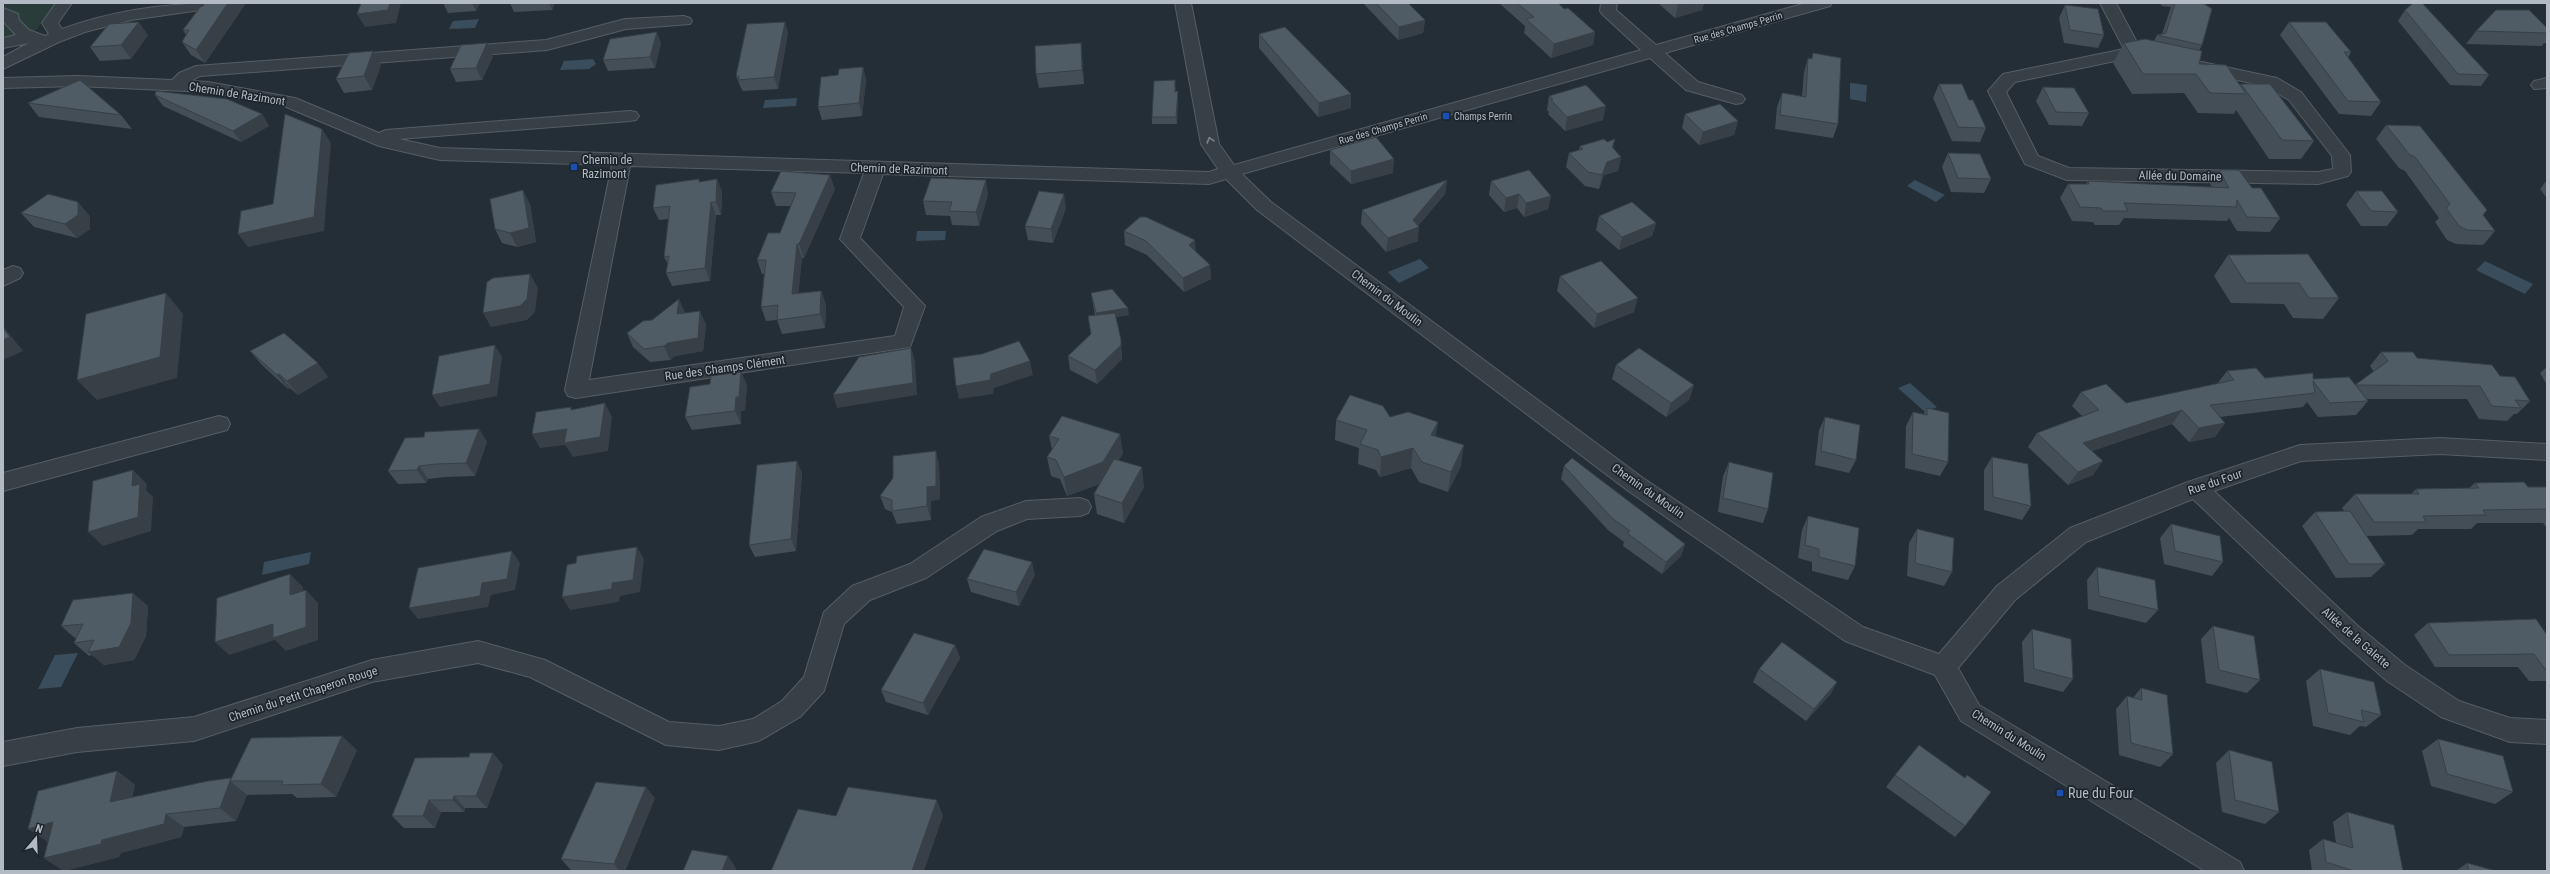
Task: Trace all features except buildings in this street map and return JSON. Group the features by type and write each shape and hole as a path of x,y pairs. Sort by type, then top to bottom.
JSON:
{"street":[{"path":"3,64 45,38 50,23 64,3"},
{"path":"3,43 45,38 115,17 214,3"},
{"name":"Chemin du Moulin","path":"1183,3 1210,144 1230,174 1264,206 1642,488 1854,634 1944,667 1970,713 2230,871"},
{"path":"1609,3 1608,11 1692,86 1736,99"},
{"name":"Rue des Champs Perrin","path":"1230,174 1309,149 1824,3"},
{"path":"2108,3 2134,52"},
{"path":"6,18 23,33 45,38"},
{"path":"176,86 185,77 196,71 547,44 625,24 684,21"},
{"name":"Allée du Domaine","path":"2134,52 2271,82 2295,96 2341,155 2342,172 2318,178 2067,174 2031,160 1997,91 2009,78 2134,52"},
{"name":"Chemin de Razimont","path":"3,83 77,81 208,87 289,102 384,142 440,154 875,169 1210,178 1230,174"},
{"path":"370,136 630,116"},
{"name":"Rue des Champs Clément","path":"622,160 576,390 903,342 915,306 850,239 875,169"},
{"path":"3,482 219,424"},
{"name":"Rue du Four","path":"1944,667 1956,649 2006,593 2078,535 2196,488 2300,453 2440,446 2547,452"},
{"name":"Allée de la Galette","path":"2196,488 2350,634 2396,673 2450,709 2510,730 2547,732"},
{"name":"Chemin du Petit Chaperon Rouge","path":"3,754 77,740 194,729 372,670 478,652 536,668 666,733 719,738 759,729 791,709 815,683 833,619 861,593 918,571 989,524 1026,510 1080,507"}],"green space":[{"path":"3,3 58,3 36,30 3,37"}],"water":[{"path":"479,19 475,28 449,29 453,21"},
{"path":"593,59 596,64 589,69 560,70 564,61"},
{"path":"1850,83 1867,85 1866,102 1850,99"},
{"path":"797,98 796,106 763,108 765,100"},
{"path":"1915,180 1945,195 1936,202 1907,186"},
{"path":"917,231 946,231 945,240 916,241"},
{"path":"1420,259 1429,268 1399,283 1388,272"},
{"path":"2485,261 2533,284 2525,294 2476,270"},
{"path":"1910,383 1937,407 1925,412 1898,388"},
{"path":"311,552 309,564 262,575 264,562"},
{"path":"78,653 61,687 38,689 55,655"}],"place":[{"name":"Champs Perrin","path":"1446,116"},
{"name":"Chemin de Razimont","path":"574,167"},
{"name":"Rue du Four","path":"2060,793"}]}
